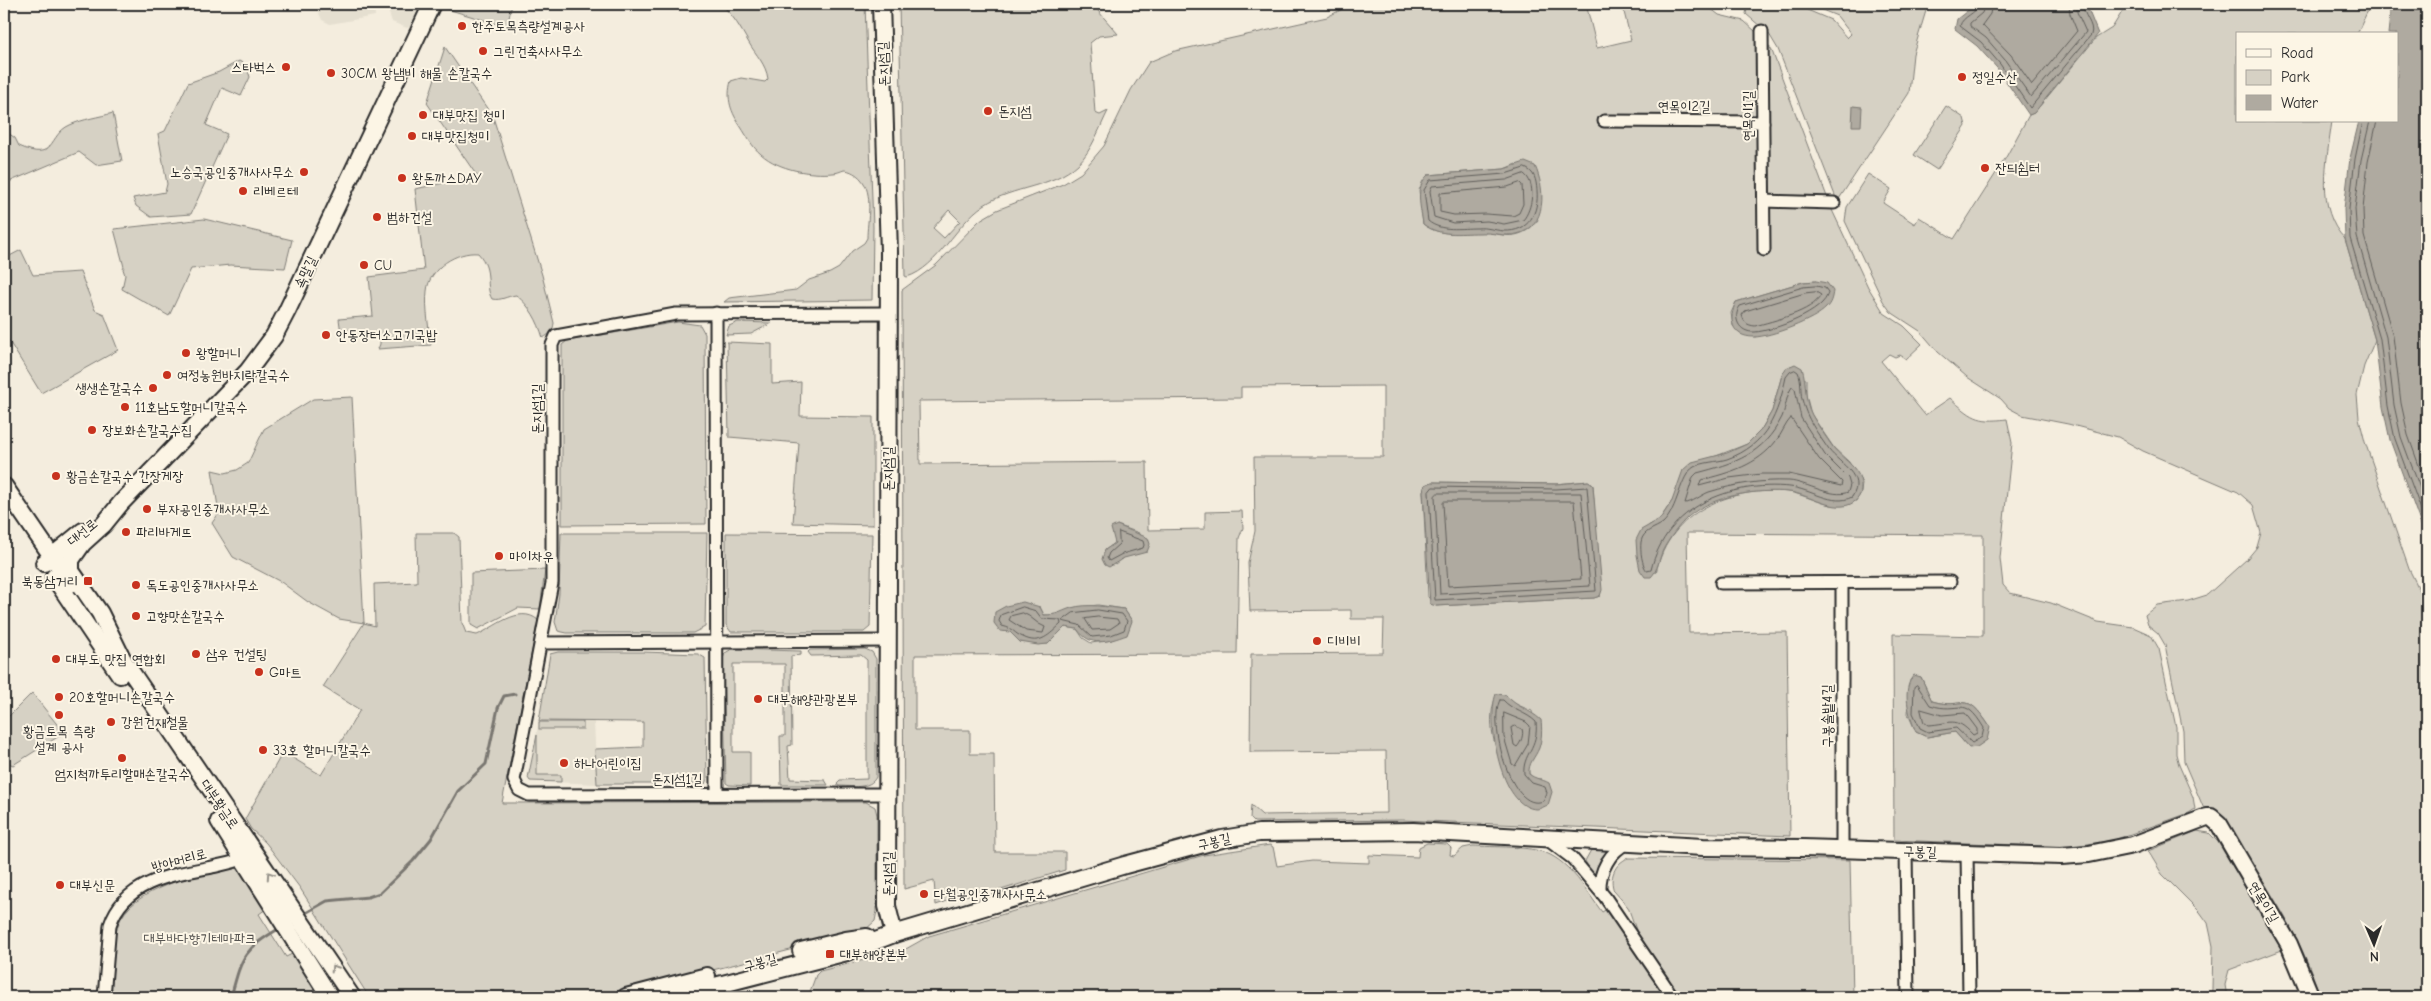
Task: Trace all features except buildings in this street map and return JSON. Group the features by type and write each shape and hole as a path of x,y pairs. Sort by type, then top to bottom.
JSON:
{"street":[{"name":"돈지섬길","path":"882,4 888,184 889,313 887,906 894,934"},
{"name":"속말길","path":"121,503 248,371 274,336 432,7"},
{"name":"연목이1길","path":"1762,31 1764,250"},
{"name":"연목이2길","path":"1604,121 1763,122"},
{"path":"1764,201 1834,203"},
{"name":"돈지섬1길","path":"888,794 529,795 519,790 516,786 515,772 552,583 554,340 559,335 658,316 716,313 889,313"},
{"name":"돈지섬1길","path":"716,313 717,794"},
{"name":"대부황금로","path":"4,486 48,560 178,759 248,856"},
{"name":"대선로","path":"48,560 121,503"},
{"path":"121,503 104,524 77,550 70,565 74,576 109,630 124,662"},
{"name":"대부황금로","path":"4,505 48,560 124,662 278,902 313,941 352,997"},
{"name":"구봉솔밭4길","path":"1842,582 1842,848"},
{"path":"1721,583 1950,582"},
{"path":"541,643 889,641"},
{"name":"구봉길","path":"672,997 847,952 894,934 1098,872 1207,842 1243,835 1283,832 1413,831 1703,847 1842,848 2061,856 2088,854 2133,845 2206,817"},
{"name":"연목이길","path":"2206,817 2211,817 2219,824 2281,930 2295,956 2311,997"},
{"path":"1545,838 1566,852 1600,890 1673,997"},
{"path":"1600,890 1601,875 1608,861 1616,851 1628,843"},
{"path":"1906,850 1908,997"},
{"path":"1967,852 1969,997"},
{"name":"방아머리로","path":"104,997 110,925 113,916 126,900 158,879 248,856"},
{"name":"대부황금로","path":"278,902 299,950 332,995"},
{"name":"구봉길","path":"626,997 846,940 894,934"}],"shaded area":[{"path":"315,4 374,4 375,16 330,24 322,20"},
{"path":"386,4 421,4 412,26 407,28 392,22"},
{"name":"하나어린이집","path":"539,721 594,721 597,784 530,781 528,778"}],"green space":[{"path":"450,4 512,4 507,27 447,9"},
{"path":"721,4 865,4 873,227 872,300 724,302 729,298 796,290 809,280 839,268 852,251 864,243 867,238 869,199 865,185 860,177 854,173 844,170 836,173 805,172 786,168 768,159 752,145 732,111 729,100 731,81 741,78 765,82 768,79 767,74 763,64 736,22"},
{"path":"899,4 1092,4 1118,34 1099,36 1090,43 1095,113 1100,115 1108,111 1095,139 1083,158 1068,172 1056,178 1007,194 984,205 965,222 929,264 918,272 907,277 905,276","holes":["949,210 960,221 944,238 933,228"]},
{"path":"1352,4 1378,4 1381,6 1384,4 1586,4 1597,48 1631,40 1622,4 1705,4 1719,15 1744,21 1766,41 1772,51 1832,210 1868,287 1884,313 1904,326 1922,344 1906,359 1900,355 1895,357 1889,354 1881,361 1925,415 1950,398 1975,417 1989,420 2007,419 2012,443 2000,558 2003,585 2010,593 2051,603 2098,622 2133,627 2151,635 2159,649 2176,727 2176,754 2193,797 2195,809 2189,813 2114,840 2068,847 1894,840 1893,634 1983,636 1983,535 1687,533 1689,633 1787,632 1790,836 1402,820 1254,822 1250,818 1251,805 1262,815 1387,813 1386,751 1250,752 1251,654 1383,653 1384,619 1351,619 1351,610 1250,611 1248,563 1255,531 1254,457 1383,457 1383,386 1241,387 1241,398 919,401 920,464 1147,462 1148,530 1205,529 1205,512 1242,511 1243,528 1239,538 1237,654 915,655 915,730 970,730 970,754 994,754 995,852 1065,852 1065,870 1001,890 962,896 936,905 934,881 904,889 902,290 936,265 980,220 997,210 1063,184 1081,173 1104,146 1131,90 1149,62 1175,51 1327,17","holes":["1516,164 1538,220 1525,232 1510,236 1484,232 1445,233 1437,231 1423,224 1419,190 1428,175 1504,169","1816,281 1807,320 1755,337 1733,326 1731,313 1736,302 1803,282","1782,375 1806,379 1806,395 1811,414 1834,448 1849,462 1862,483 1861,493 1856,501 1833,505 1789,492 1767,491 1746,493 1725,499 1706,507 1674,533 1663,551 1656,573 1650,524 1660,519 1672,501 1711,458 1747,444 1761,430 1772,411","1588,481 1593,485 1600,596 1594,598 1436,606 1428,597 1423,491 1425,485 1432,482 1556,484","1117,525 1139,533 1124,558 1115,565 1105,550 1115,543","1098,605 1124,609 1132,621 1112,640 1091,643 1083,638 1077,629 1065,627 1048,644 1020,642 1010,632 1040,607 1044,615 1058,615 1072,608","1921,677 1932,701 1969,704 1975,707 1990,727 1969,748 1955,732 1927,737 1916,732 1908,714 1910,680","1497,694 1506,695 1513,703 1532,711 1538,749 1528,766 1529,774 1535,779 1505,778 1492,726 1493,705"]},
{"path":"1752,4 1793,4 1831,20 1847,38 1851,34 1837,16 1807,4 1928,4 1913,54 1909,93 1839,199 1836,198 1778,49 1769,34 1746,14 1747,8"},
{"path":"2127,4 2368,4 2368,10 2358,32 2236,32 2236,122 2332,122 2326,168 2326,199 2336,227 2345,239 2375,340 2364,366 2357,395 2359,418 2365,442 2409,569 2427,605 2427,997 2320,997 2302,950 2278,905 2223,818 2217,811 2204,809 2184,762 2183,731 2165,645 2158,633 2148,625 2145,615 2157,605 2188,601 2207,595 2247,559 2257,547 2261,533 2253,505 2238,492 2143,451 2118,437 2068,424 2022,415 2009,408 2001,399 1967,377 1938,352 1920,331 1891,312 1883,301 1845,221 1847,207 1868,174 1891,189 1883,203 1915,224 1919,217 1954,239 2005,159 2029,115 2034,113 2096,38 2112,28"},
{"path":"445,47 493,117 542,275 554,326 551,332 543,338 533,314 516,295 492,299 486,266 478,253 470,253 453,258 438,268 429,283 426,304 431,345 378,349 380,336 371,333 341,333 339,319 373,316 369,277 424,270 415,189 477,176 427,103"},
{"path":"239,61 246,65 250,77 241,96 222,88 206,125 227,134 191,214 151,217 136,206 133,198 165,192 167,184 158,134 165,131 188,83 219,72"},
{"path":"1946,106 1964,118 1966,126 1937,170 1914,155"},
{"path":"113,113 122,161 96,165 79,152 4,184 4,130 15,138 19,146 40,151 50,146 63,129 70,125"},
{"path":"204,219 292,240 285,268 230,265 191,269 169,316 122,289 125,275 124,267 114,229"},
{"path":"21,250 33,275 80,272 95,310 104,314 118,350 41,393 4,333 4,259"},
{"path":"678,322 700,325 705,334 706,524 562,525 562,345 567,341"},
{"path":"738,322 772,323 751,334 726,335 729,326"},
{"path":"727,342 772,344 772,384 801,382 800,416 873,417 873,525 793,523 799,443 729,437"},
{"path":"352,397 364,623 339,619 308,602 281,582 233,557 212,523 219,513 212,470 225,473 237,470 248,463 264,429 313,399"},
{"path":"416,533 454,533 459,537 462,623 466,633 477,635 515,616 531,616 538,620 502,803 866,802 875,807 877,815 877,911 875,921 864,931 608,997 369,997 300,888 266,843 251,829 245,819 283,752 321,775 360,710 323,687 364,623 375,626 374,584 417,582"},
{"path":"561,533 707,533 705,627 693,633 567,633 558,631 555,622 559,594"},
{"path":"726,533 872,534 870,627 864,632 731,632 726,625"},
{"path":"545,570 540,609 518,608 478,629 471,625 471,573"},
{"path":"732,649 801,651 801,655 791,656 792,745 788,746 790,779 825,780 828,785 781,785 780,736 785,736 785,664 733,664 733,752 750,752 750,786 729,785 726,783 723,659 725,653"},
{"path":"865,649 872,652 876,659 876,777 865,786 838,786 837,783 840,780 867,779 867,660 861,655 811,656 808,652 810,650"},
{"path":"558,652 698,654 705,658 707,779 705,784 597,784 595,749 643,747 643,722 539,721 550,654"},
{"path":"32,693 64,733 13,765 4,761 4,721"},
{"path":"539,722 583,722 583,729 539,729"},
{"path":"537,735 537,775 561,775 561,782 530,781 528,778"},
{"path":"2197,831 2209,833 2218,842 2282,950 2229,970 2225,985 2227,997 2202,997 2211,995 2212,989 2213,946 2208,923 2200,912 2162,874 2148,851"},
{"path":"1427,843 1447,844 1451,848 1450,855 1454,856 1463,848 1473,846 1531,849 1546,853 1555,858 1578,879 1602,912 1607,909 1667,997 808,997 816,975 820,971 904,950 929,936 1204,855 1270,845 1273,847 1277,866 1312,861 1369,863 1369,855 1418,857 1419,847"},
{"path":"1591,850 1605,850 1608,853 1597,875 1592,873 1585,861"},
{"path":"1628,858 1850,860 1853,997 1678,997 1640,941 1628,907 1614,891 1612,881 1614,872 1619,864"},
{"name":"대부바다향기테마파크","path":"230,867 240,869 266,909 259,914 286,957 294,953 323,997 109,997 114,942 118,925 125,912 136,901 166,885"}],"water":[{"path":"1976,4 2089,4 2088,9 2098,34 2034,113 2029,115 1997,68 1977,46 1955,29 1957,19"},
{"path":"2388,4 2427,4 2427,541 2390,440 2383,407 2375,340 2345,239 2344,209 2350,158 2359,122 2398,122 2398,32 2388,32 2390,15"},
{"path":"1853,106 1862,107 1861,126 1852,126"},
{"path":"1525,162 1535,166 1542,195 1539,215 1534,224 1527,230 1512,235 1443,233 1423,224 1420,192 1421,185 1428,175 1504,169"},
{"path":"1816,281 1827,283 1833,291 1828,306 1812,318 1792,327 1754,337 1740,334 1733,326 1732,315 1736,302 1803,282"},
{"path":"1795,364 1802,368 1809,410 1814,419 1833,447 1859,476 1861,489 1858,498 1847,505 1839,506 1822,503 1789,492 1776,491 1736,495 1710,503 1688,517 1674,532 1665,546 1657,568 1651,577 1645,577 1640,570 1636,540 1641,530 1660,519 1672,501 1683,470 1692,462 1727,453 1747,444 1761,430 1772,411 1782,375 1786,368"},
{"path":"1589,481 1593,486 1602,590 1600,596 1594,598 1436,606 1430,604 1423,491 1425,485 1432,482 1556,484"},
{"path":"1117,525 1148,538 1150,544 1147,552 1124,558 1109,567 1105,565 1102,559 1105,550 1115,543 1111,528"},
{"path":"1023,602 1040,607 1044,615 1056,614 1071,608 1084,606 1124,609 1132,621 1127,635 1113,640 1094,641 1082,635 1077,629 1065,627 1048,644 1038,645 1020,642 1010,632 1000,631 994,623 995,612 1006,606"},
{"path":"1914,675 1921,677 1932,701 1952,704 1964,703 1975,707 1990,727 1987,740 1977,747 1969,748 1955,732 1927,737 1916,732 1909,711 1907,695 1910,681"},
{"path":"1496,694 1506,695 1541,720 1542,734 1540,745 1531,764 1529,774 1549,783 1552,792 1548,805 1537,809 1524,805 1514,795 1505,779 1495,742 1493,706"}],"waterway":[{"path":"302,915 327,901 368,897 380,893 413,861 431,839 458,791 486,764 498,708 504,696 515,694"},
{"path":"231,997 238,972 246,955 258,942 280,928"}],"place":[{"name":"한주토목측량설계공사","path":"462,26"},
{"name":"그린건축사사무소","path":"483,51"},
{"name":"스타벅스","path":"286,67"},
{"name":"30CM 왕냄비 해물 손칼국수","path":"331,73"},
{"name":"정일수산","path":"1962,77"},
{"name":"돈지섬","path":"988,111"},
{"name":"대부맛집 청미","path":"423,115"},
{"name":"대부맛집청미","path":"412,136"},
{"name":"잔듸쉼터","path":"1985,168"},
{"name":"노승국공인중개사사무소","path":"304,172"},
{"name":"왕돈까스DAY","path":"402,178"},
{"name":"리베르테","path":"243,191"},
{"name":"범하건설","path":"377,217"},
{"name":"CU","path":"364,265"},
{"name":"안동장터소고기국밥","path":"326,335"},
{"name":"왕할머니","path":"186,353"},
{"name":"여정농원바지락칼국수","path":"167,375"},
{"name":"생생손칼국수","path":"153,388"},
{"name":"11호남도할머니칼국수","path":"125,407"},
{"name":"장보화손칼국수집","path":"92,430"},
{"name":"황금손칼국수 간장게장","path":"56,476"},
{"name":"부자공인중개사사무소","path":"147,509"},
{"name":"파리바게뜨","path":"126,532"},
{"name":"마이차우","path":"499,556"},
{"name":"북동삼거리","path":"88,581"},
{"name":"독도공인중개사사무소","path":"136,585"},
{"name":"고향맛손칼국수","path":"136,616"},
{"name":"디비비","path":"1317,641"},
{"name":"삼우 컨설팅","path":"196,654"},
{"name":"대부도 맛집 연합회","path":"56,659"},
{"name":"G마트","path":"259,672"},
{"name":"20호할머니손칼국수","path":"59,697"},
{"name":"대부해양관광본부","path":"758,699"},
{"name":"황금토목 측량 설계 공사","path":"59,715"},
{"name":"강원건재철물","path":"111,722"},
{"name":"33호 할머니칼국수","path":"263,750"},
{"name":"엄지척까투리할매손칼국수","path":"122,758"},
{"name":"하나어린이집","path":"564,763"},
{"name":"대부신문","path":"60,885"},
{"name":"다월공인중개사사무소","path":"924,894"},
{"name":"대부해양본부","path":"830,954"}]}
